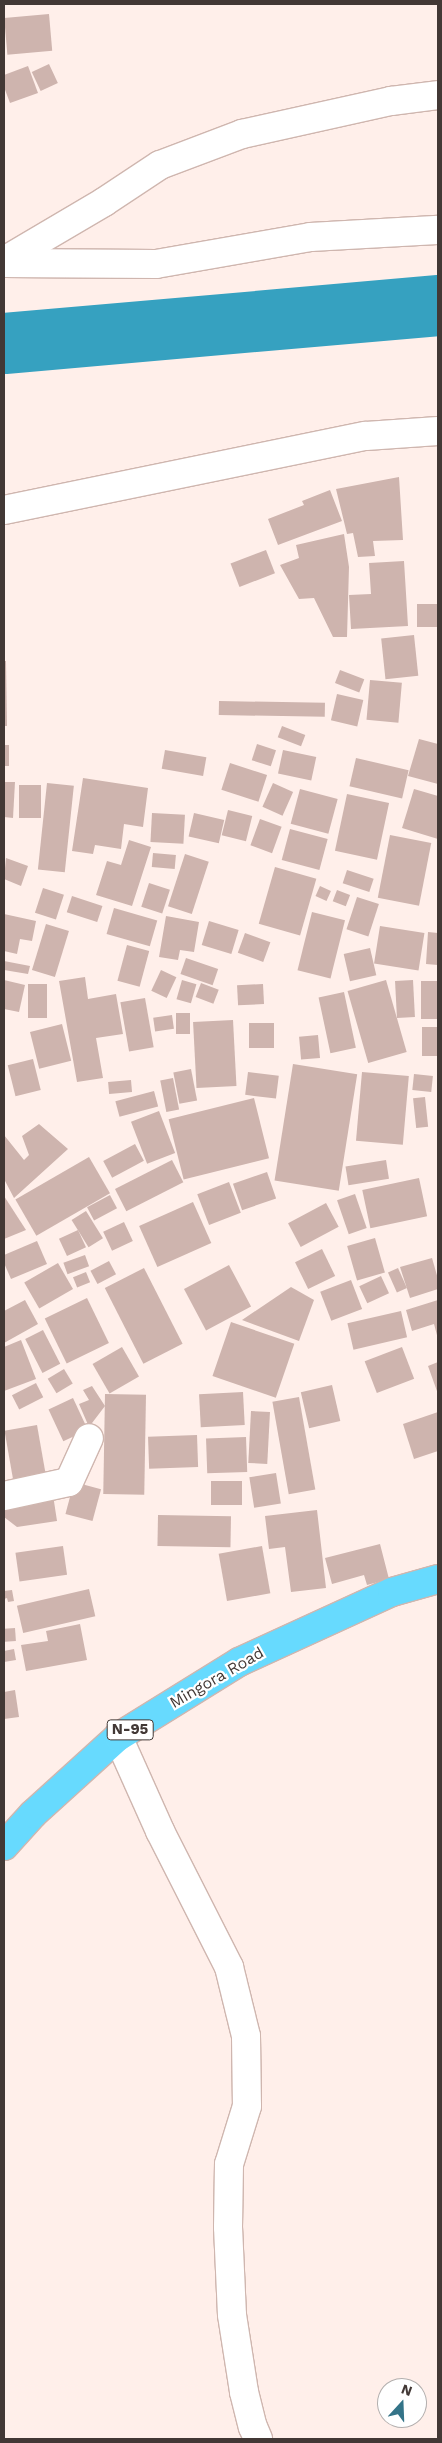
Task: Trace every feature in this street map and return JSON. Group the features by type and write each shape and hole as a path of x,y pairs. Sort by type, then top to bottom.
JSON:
{"highway":[{"name":"Mingora Road","path":"4,1846 34,1814 118,1737 239,1662 392,1592 438,1578"}],"street":[{"path":"4,262 59,230 160,165 170,161 242,134 392,101 438,95"},
{"path":"4,262 156,264 311,237 438,230"},
{"path":"4,510 366,436 438,431"},
{"path":"4,1496 69,1482 89,1438"},
{"path":"118,1737 169,1848 229,1968 246,2036 247,2106 229,2164 228,2227 232,2315 244,2392 258,2439"}],"building":[{"path":"49,14 52,51 7,55 4,18"},
{"path":"49,64 58,83 41,91 32,72"},
{"path":"28,66 38,93 10,103 4,87 4,75"},
{"path":"399,477 403,540 373,541 375,556 358,557 353,533 347,534 336,489"},
{"path":"330,490 342,521 278,545 268,519 304,505 302,501"},
{"path":"344,534 349,567 347,637 333,637 314,598 299,599 280,565 299,558 296,545"},
{"path":"266,550 275,573 239,587 231,564"},
{"path":"404,561 408,626 351,629 349,595 371,594 369,563"},
{"path":"417,604 438,604 438,627 417,627"},
{"path":"414,635 418,676 385,679 381,638"},
{"path":"4,661 6,661 7,726 4,726"},
{"path":"340,670 364,679 359,692 335,683"},
{"path":"370,680 402,683 398,723 367,720"},
{"path":"337,694 363,700 357,726 331,720"},
{"path":"219,701 325,703 325,717 219,715"},
{"path":"282,726 305,735 301,746 278,737"},
{"path":"419,739 438,744 438,784 408,776"},
{"path":"257,744 276,750 271,766 252,760"},
{"path":"4,745 9,745 9,766 4,766"},
{"path":"165,750 206,757 203,776 162,769"},
{"path":"283,750 316,757 311,781 278,773"},
{"path":"356,758 409,770 402,798 349,786"},
{"path":"230,763 267,775 258,802 221,790"},
{"path":"83,778 148,788 143,827 124,824 121,849 95,845 93,854 72,851"},
{"path":"4,782 15,782 13,818 4,817"},
{"path":"47,783 74,786 65,872 38,870"},
{"path":"273,783 293,792 283,816 262,807"},
{"path":"19,785 41,785 41,818 19,818"},
{"path":"300,789 338,799 328,834 291,824"},
{"path":"414,789 438,796 438,839 402,828"},
{"path":"347,794 389,803 377,860 335,851"},
{"path":"228,810 252,816 246,841 222,835"},
{"path":"152,813 185,815 183,844 150,842"},
{"path":"194,813 224,820 219,843 189,836"},
{"path":"260,819 282,827 272,853 250,845"},
{"path":"290,829 328,839 319,870 282,860"},
{"path":"390,835 431,843 419,906 378,898"},
{"path":"129,840 151,847 132,906 96,895 107,861 121,865"},
{"path":"153,853 176,855 175,869 152,867"},
{"path":"185,854 209,862 192,914 168,906"},
{"path":"6,858 28,866 21,886 4,879"},
{"path":"275,867 316,879 300,936 259,924"},
{"path":"347,870 374,879 369,892 343,883"},
{"path":"149,883 170,890 162,914 141,907"},
{"path":"320,886 331,891 326,901 316,896"},
{"path":"43,888 64,895 56,920 35,913"},
{"path":"337,890 350,895 346,906 333,901"},
{"path":"72,896 102,906 97,922 67,912"},
{"path":"357,897 379,904 368,936 346,929"},
{"path":"114,908 157,920 150,946 107,934"},
{"path":"312,912 345,920 330,978 297,970"},
{"path":"4,914 36,921 32,941 20,939 17,954 4,951"},
{"path":"166,916 199,922 194,952 180,950 178,960 159,957"},
{"path":"209,921 239,930 231,954 202,945"},
{"path":"46,924 69,931 55,977 32,970"},
{"path":"380,926 424,933 419,971 374,964"},
{"path":"428,932 438,933 438,965 426,964"},
{"path":"245,933 270,942 263,962 238,953"},
{"path":"127,945 149,951 140,987 117,981"},
{"path":"370,948 376,975 350,981 344,954"},
{"path":"186,958 218,969 213,985 180,974"},
{"path":"4,961 30,966 28,974 4,970"},
{"path":"161,970 176,977 167,998 151,991"},
{"path":"85,977 88,999 116,994 123,1034 96,1038 103,1078 77,1082 59,981"},
{"path":"4,980 25,985 19,1012 4,1009"},
{"path":"182,980 196,984 191,1003 176,999"},
{"path":"386,980 407,1052 368,1063 348,991"},
{"path":"413,980 415,1017 397,1018 395,981"},
{"path":"421,981 438,981 438,1019 421,1019"},
{"path":"201,983 219,990 213,1004 196,997"},
{"path":"28,984 47,984 47,1018 28,1018"},
{"path":"263,984 264,1004 238,1005 237,985"},
{"path":"344,992 356,1048 330,1053 319,997"},
{"path":"145,998 154,1047 129,1052 120,1002"},
{"path":"176,1013 190,1013 190,1034 176,1034"},
{"path":"172,1015 174,1029 155,1032 153,1018"},
{"path":"233,1020 236,1086 197,1088 193,1022"},
{"path":"249,1023 274,1023 274,1048 249,1048"},
{"path":"62,1024 71,1061 39,1069 30,1032"},
{"path":"422,1027 438,1027 438,1056 422,1056"},
{"path":"318,1035 320,1058 301,1060 299,1037"},
{"path":"33,1059 41,1090 16,1096 8,1065"},
{"path":"293,1064 357,1074 339,1191 275,1181"},
{"path":"191,1069 197,1100 179,1104 173,1072"},
{"path":"248,1072 279,1076 276,1099 245,1095"},
{"path":"362,1072 409,1076 403,1145 356,1141"},
{"path":"414,1074 433,1076 431,1092 412,1090"},
{"path":"173,1078 179,1109 166,1112 160,1080"},
{"path":"131,1080 132,1092 109,1094 108,1082"},
{"path":"154,1091 158,1106 120,1117 115,1101"},
{"path":"425,1097 428,1127 416,1128 413,1098"},
{"path":"254,1098 269,1158 184,1179 169,1119"},
{"path":"159,1111 175,1153 147,1164 131,1122"},
{"path":"39,1124 68,1149 14,1198 4,1179 4,1135 24,1160 29,1155 22,1136"},
{"path":"135,1144 144,1161 112,1178 103,1161"},
{"path":"89,1157 110,1193 36,1236 15,1200"},
{"path":"172,1160 183,1182 126,1211 115,1189"},
{"path":"386,1160 389,1179 348,1185 346,1166"},
{"path":"267,1172 276,1198 242,1210 233,1184"},
{"path":"419,1178 427,1216 370,1228 362,1190"},
{"path":"229,1182 241,1213 209,1225 197,1194"},
{"path":"355,1194 367,1228 349,1234 337,1200"},
{"path":"110,1195 117,1208 94,1220 87,1207"},
{"path":"4,1196 26,1230 4,1239"},
{"path":"193,1202 211,1243 157,1267 139,1226"},
{"path":"326,1203 339,1227 301,1247 288,1223"},
{"path":"86,1211 103,1238 89,1247 72,1220"},
{"path":"124,1222 133,1241 112,1251 103,1232"},
{"path":"78,1230 86,1247 67,1256 59,1239"},
{"path":"375,1238 385,1273 357,1281 347,1246"},
{"path":"37,1241 47,1264 11,1279 4,1263 4,1255"},
{"path":"322,1249 335,1276 308,1289 295,1262"},
{"path":"85,1255 89,1266 67,1274 63,1263"},
{"path":"432,1258 438,1279 438,1289 410,1298 400,1267"},
{"path":"109,1261 116,1274 98,1284 90,1271"},
{"path":"58,1263 73,1289 39,1308 24,1282"},
{"path":"229,1265 251,1306 206,1330 184,1289"},
{"path":"144,1268 183,1344 143,1364 105,1288"},
{"path":"398,1268 407,1288 397,1293 388,1272"},
{"path":"86,1272 90,1282 77,1287 73,1277"},
{"path":"381,1276 389,1293 367,1303 359,1286"},
{"path":"351,1280 362,1309 331,1321 320,1292"},
{"path":"291,1287 314,1300 299,1341 242,1320"},
{"path":"87,1298 109,1343 67,1364 45,1319"},
{"path":"25,1300 38,1324 4,1343 4,1311"},
{"path":"438,1300 438,1339 434,1324 412,1331 406,1310"},
{"path":"401,1311 407,1337 353,1350 347,1323"},
{"path":"231,1322 294,1344 276,1398 212,1376"},
{"path":"43,1330 60,1364 42,1373 25,1339"},
{"path":"21,1340 36,1379 4,1391 4,1347"},
{"path":"122,1347 139,1376 110,1393 93,1364"},
{"path":"402,1347 414,1379 377,1393 365,1361"},
{"path":"438,1362 438,1394 428,1366"},
{"path":"64,1369 73,1384 56,1393 48,1379"},
{"path":"36,1383 43,1397 19,1410 12,1395"},
{"path":"332,1385 340,1421 309,1428 301,1392"},
{"path":"92,1386 105,1406 89,1427 79,1404 89,1400 83,1390"},
{"path":"243,1392 245,1425 201,1427 199,1394"},
{"path":"105,1394 146,1395 144,1495 103,1494"},
{"path":"299,1397 315,1490 289,1494 272,1402"},
{"path":"73,1398 88,1430 63,1441 49,1409"},
{"path":"251,1411 270,1412 267,1464 248,1463"},
{"path":"438,1412 438,1451 414,1459 403,1424"},
{"path":"37,1425 46,1477 14,1483 5,1431"},
{"path":"197,1435 198,1467 149,1469 148,1437"},
{"path":"246,1437 247,1472 207,1473 206,1438"},
{"path":"276,1473 281,1504 254,1508 249,1477"},
{"path":"211,1481 242,1481 242,1505 211,1505"},
{"path":"74,1482 101,1489 93,1521 65,1514"},
{"path":"53,1495 57,1521 17,1527 4,1517 4,1502"},
{"path":"317,1510 326,1588 291,1592 285,1547 269,1549 265,1516"},
{"path":"158,1515 231,1516 230,1547 157,1546"},
{"path":"380,1544 389,1579 367,1585 364,1575 332,1584 325,1558"},
{"path":"63,1546 67,1575 20,1581 15,1553"},
{"path":"262,1546 270,1593 227,1601 219,1554"},
{"path":"89,1589 95,1616 23,1633 17,1606"},
{"path":"12,1590 14,1601 8,1602 7,1598 4,1599 4,1591"},
{"path":"80,1624 87,1660 26,1671 21,1645 48,1641 46,1631"},
{"path":"15,1628 16,1641 5,1642 4,1629"},
{"path":"14,1649 16,1660 4,1662 4,1651"},
{"path":"15,1690 19,1717 4,1719 4,1692"}],"waterway":[{"path":"4,343 438,305"}]}
